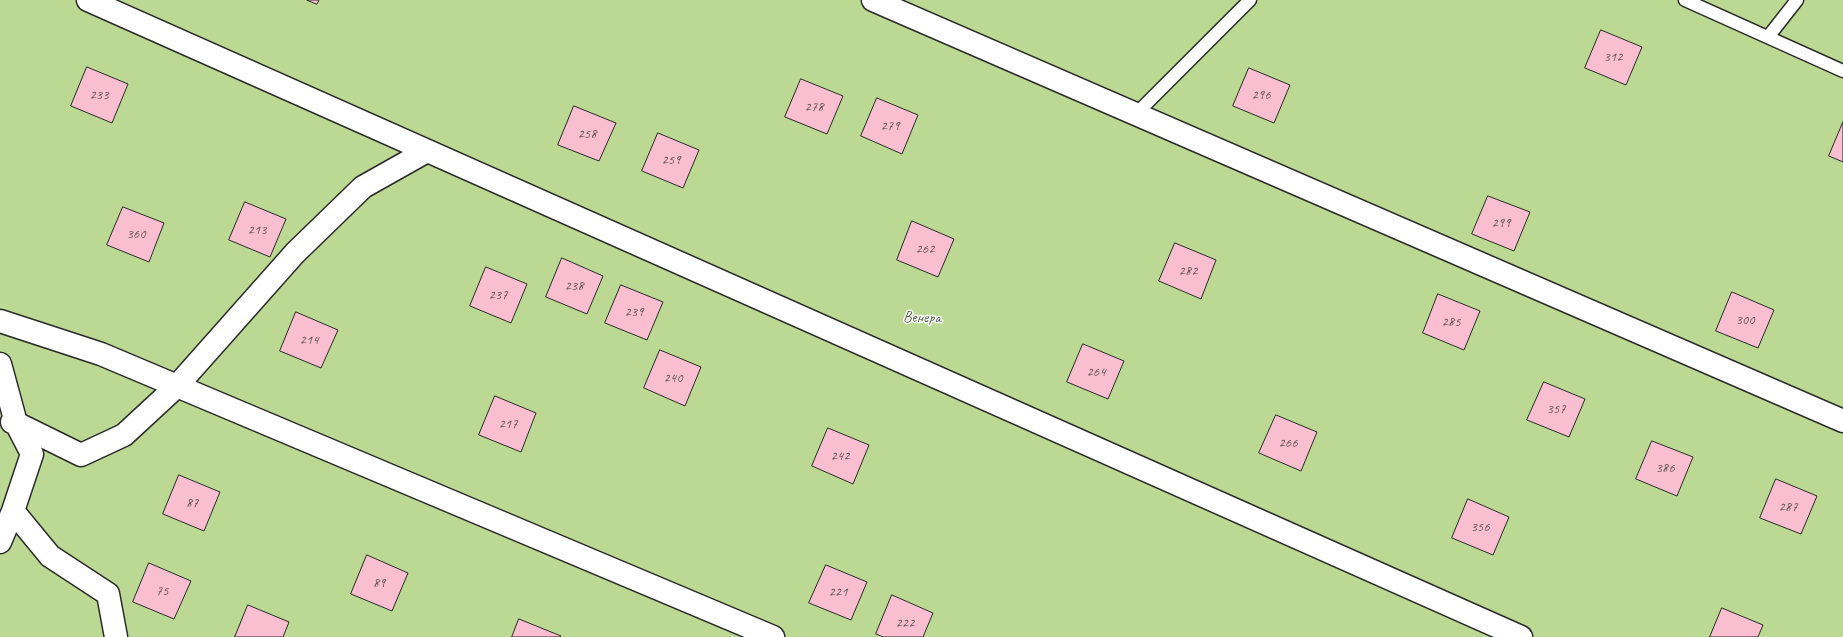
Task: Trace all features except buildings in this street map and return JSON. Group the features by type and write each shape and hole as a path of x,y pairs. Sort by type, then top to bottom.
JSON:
{"street":[{"path":"88,0 1521,637"},
{"path":"873,0 1843,421"},
{"path":"8,421 81,455 124,435 177,386 295,253 363,187 427,151"},
{"path":"0,321 101,354 773,637"},
{"path":"0,364 8,421 32,454 13,511 0,542"},
{"path":"13,511 50,556 108,594 116,637"}],"lane":[{"path":"1136,114 1250,0"},
{"path":"1685,0 1843,71"},
{"path":"1768,37 1797,0"}],"green space":[{"name":"Венера","path":"0,0 1843,0 1843,637 0,637"}]}
